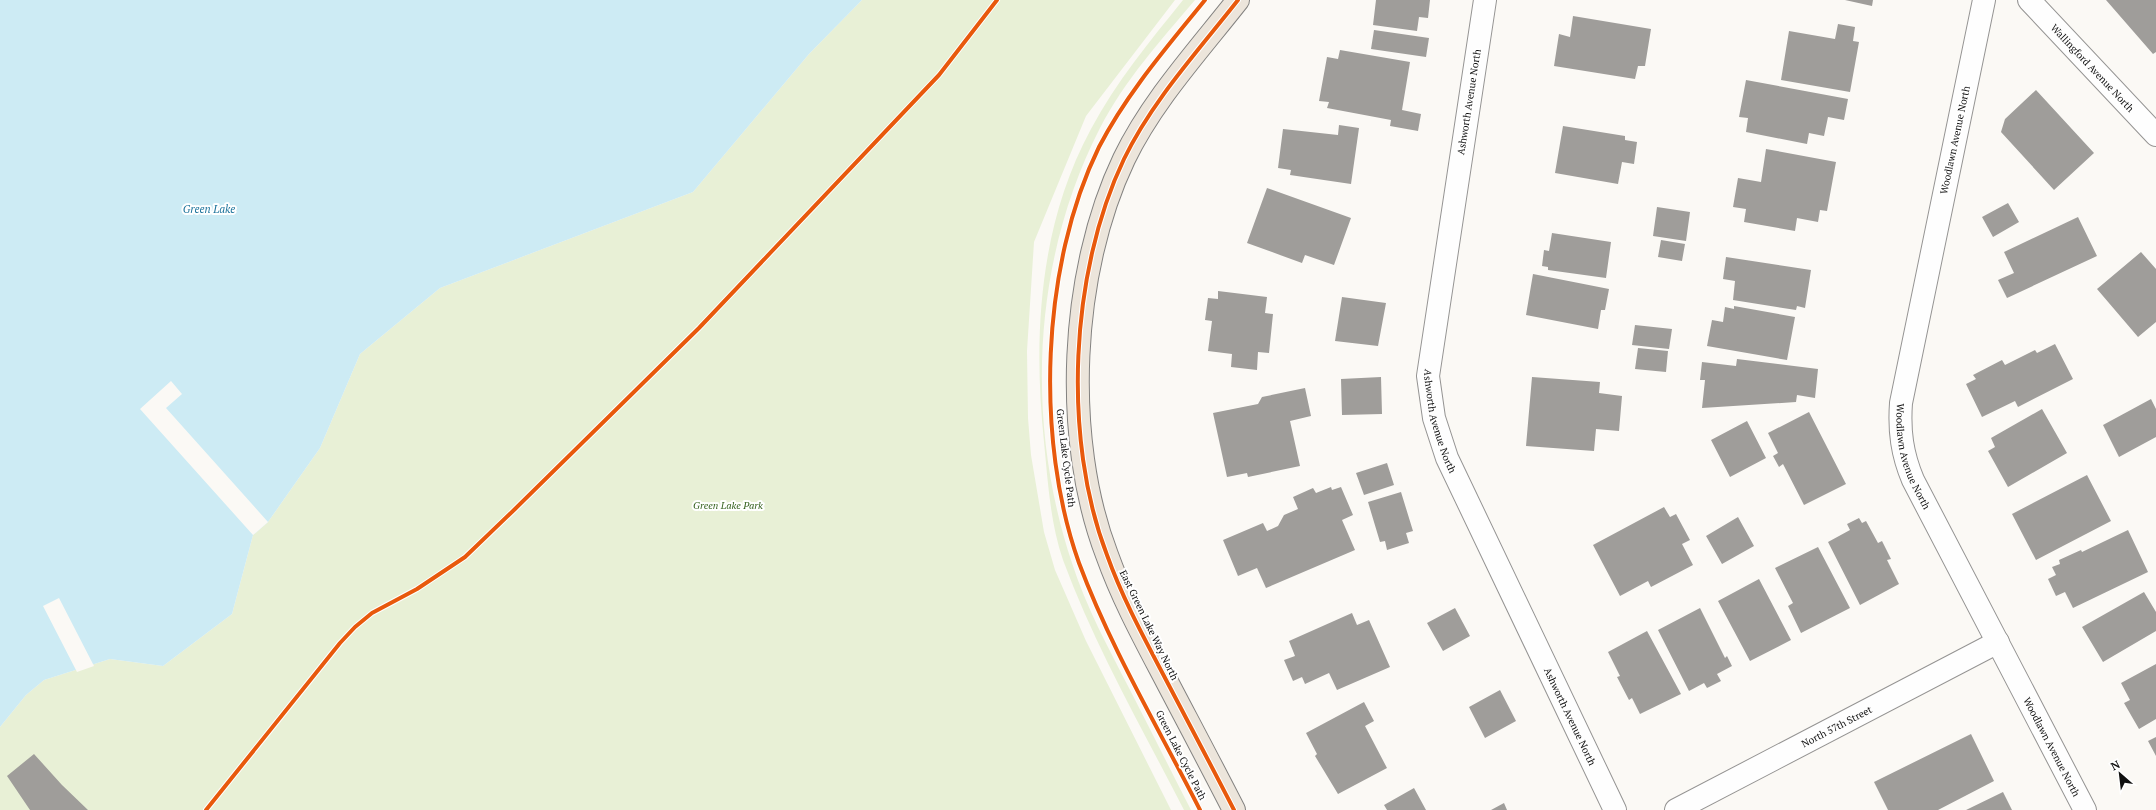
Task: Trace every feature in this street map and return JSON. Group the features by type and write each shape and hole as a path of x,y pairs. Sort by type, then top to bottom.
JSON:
{"main road":[{"name":"East Green Lake Way North","path":"1234,810 1134,618 1106,553 1095,519 1082,449 1078,414 1078,378 1079,336 1088,271 1105,211 1124,160 1143,124 1165,92 1238,0"}],"street":[{"name":"Ashworth Avenue North","path":"1485,0 1428,376 1434,418 1446,458 1615,810"},
{"name":"Woodlawn Avenue North","path":"1984,0 1901,403 1900,422 1906,462 1913,480 2085,810"},
{"name":"Wallingford Avenue North","path":"2029,0 2156,135"},
{"name":"North 57th Street","path":"1676,810 1998,642"}],"green space":[{"name":"Green Lake Park","path":"862,0 1175,0 1086,116 1034,242 1027,351 1028,418 1031,455 1044,532 1055,570 1086,641 1171,810 0,810 0,727 26,695 44,680 110,659 163,666 232,614 253,535 268,522 320,448 360,354 440,288 693,192 809,54"},
{"path":"1183,0 1195,0 1144,61 1120,94 1100,128 1077,179 1060,232 1049,287 1043,342 1042,399 1047,455 1057,510 1072,563 1105,642 1191,810 1184,810 1104,656 1063,560 1052,517 1048,487 1039,362 1040,322 1050,242 1060,204 1074,166 1091,129 1122,78"}],"water":[{"name":"Green Lake","path":"0,0 862,0 809,54 693,192 440,288 360,354 320,448 268,522 253,535 232,614 163,666 110,659 44,680 26,695 0,727"}],"pier":[{"path":"171,381 182,394 166,408 268,522 253,535 140,409"},
{"path":"59,598 94,666 77,672 43,606"}],"building":[{"path":"1376,0 1430,0 1428,18 1419,17 1417,31 1373,25"},
{"path":"1845,0 1873,0 1872,6"},
{"path":"2106,0 2156,0 2156,52 2153,54"},
{"path":"1573,16 1651,29 1645,66 1638,66 1635,79 1554,66 1559,34 1570,37"},
{"path":"1838,24 1855,27 1853,41 1859,42 1850,92 1781,80 1789,31 1835,39"},
{"path":"1374,30 1429,38 1426,57 1371,49"},
{"path":"1340,50 1410,62 1402,110 1421,114 1418,131 1390,126 1391,120 1327,108 1329,102 1319,101 1327,57 1338,59"},
{"path":"1746,80 1848,99 1844,120 1828,117 1824,136 1809,133 1807,144 1746,132 1748,118 1739,117"},
{"path":"2036,90 2094,153 2054,190 2001,132 2005,119"},
{"path":"1339,125 1359,128 1351,184 1290,175 1291,170 1278,168 1283,129 1338,135"},
{"path":"1563,126 1625,136 1625,140 1637,142 1634,164 1622,162 1618,184 1555,173"},
{"path":"1766,149 1836,162 1827,211 1820,210 1818,222 1797,218 1795,231 1744,222 1746,209 1733,207 1738,178 1761,182"},
{"path":"1267,188 1351,218 1334,265 1305,255 1302,263 1247,243"},
{"path":"2008,203 2019,222 1993,237 1982,217"},
{"path":"1657,207 1690,212 1686,241 1653,236"},
{"path":"2078,217 2097,256 2007,298 1998,280 2014,273 2004,252"},
{"path":"1552,233 1611,242 1606,278 1548,270 1548,267 1542,266 1544,250 1549,251"},
{"path":"1661,240 1685,244 1682,261 1658,257"},
{"path":"2141,252 2156,269 2156,322 2138,337 2097,289"},
{"path":"1726,257 1811,270 1805,308 1797,306 1796,310 1733,300 1735,281 1723,279"},
{"path":"1533,274 1609,289 1605,310 1601,310 1598,329 1526,315"},
{"path":"1218,291 1267,297 1265,313 1273,314 1269,353 1258,352 1257,370 1231,367 1232,354 1208,351 1212,321 1205,320 1208,298 1218,299"},
{"path":"1342,297 1386,303 1378,346 1335,341"},
{"path":"1734,306 1795,317 1787,360 1707,346 1712,320 1723,322 1725,307 1734,309"},
{"path":"1635,325 1672,329 1669,349 1632,345"},
{"path":"2055,344 2073,379 2018,407 2015,401 1982,417 1966,384 1976,379 1973,375 2002,360 2005,365 2035,350 2037,353"},
{"path":"1638,348 1668,351 1666,372 1635,369"},
{"path":"1737,359 1818,369 1815,398 1797,395 1796,402 1702,408 1705,380 1700,380 1702,362 1736,366"},
{"path":"1381,377 1382,414 1342,415 1341,379"},
{"path":"1532,377 1600,382 1599,393 1622,396 1619,431 1596,429 1594,451 1526,446"},
{"path":"1305,388 1311,416 1290,421 1300,466 1248,477 1247,473 1227,477 1213,413 1258,404 1262,397"},
{"path":"2151,399 2156,409 2156,437 2119,457 2103,425"},
{"path":"2042,409 2067,453 2008,487 1988,451 1995,447 1991,438"},
{"path":"1809,412 1846,484 1804,505 1783,464 1779,467 1773,456 1778,453 1768,433"},
{"path":"1747,421 1766,458 1730,477 1711,440"},
{"path":"1387,463 1394,485 1364,495 1356,473"},
{"path":"2087,475 2111,521 2036,560 2012,514"},
{"path":"1331,487 1332,490 1341,487 1353,515 1342,520 1355,550 1266,588 1257,568 1238,576 1223,540 1263,523 1267,531 1278,526 1284,515 1298,509 1293,497 1313,488 1316,493"},
{"path":"1401,492 1413,531 1406,533 1409,543 1387,550 1385,541 1380,542 1368,502"},
{"path":"1664,507 1670,517 1676,514 1690,540 1682,544 1693,565 1651,587 1648,581 1620,596 1593,545"},
{"path":"1738,517 1754,546 1722,564 1706,536"},
{"path":"1859,518 1862,523 1866,521 1878,543 1882,541 1891,559 1887,560 1899,584 1860,605 1828,542 1850,530 1847,524"},
{"path":"2128,530 2148,572 2073,608 2065,592 2056,596 2048,579 2056,575 2052,567 2060,564 2059,560 2081,550 2082,552"},
{"path":"1818,547 1850,608 1801,633 1788,606 1793,603 1775,568"},
{"path":"1759,579 1791,640 1750,661 1718,601"},
{"path":"2144,592 2156,612 2156,631 2103,662 2082,627"},
{"path":"1455,608 1470,636 1443,651 1427,623"},
{"path":"1700,608 1725,658 1727,656 1732,666 1717,674 1721,681 1707,688 1704,683 1689,691 1658,630"},
{"path":"1352,613 1357,625 1369,620 1390,667 1337,690 1329,673 1305,684 1302,677 1293,681 1284,660 1295,656 1289,641"},
{"path":"1647,631 1681,694 1640,714 1632,698 1629,700 1617,677 1620,676 1608,652"},
{"path":"2156,664 2156,719 2139,729 2124,703 2130,700 2121,683"},
{"path":"1500,690 1516,721 1485,738 1469,707"},
{"path":"1364,702 1374,721 1365,726 1387,768 1338,794 1315,756 1317,754 1306,733"},
{"path":"1971,734 1994,781 1938,810 1888,810 1874,782"},
{"path":"2156,737 2156,756 2148,741"},
{"path":"34,754 62,785 88,810 30,810 7,776"},
{"path":"1414,788 1426,810 1387,810 1384,805"},
{"path":"2003,792 2012,810 1966,810"},
{"path":"1504,803 1507,810 1491,810"}],"cycle path":[{"path":"206,810 340,643 355,627 372,613 417,589 465,557 515,509 699,328 939,75 997,0"},
{"name":"Green Lake Cycle Path","path":"1200,810 1121,658 1079,563 1065,515 1055,463 1051,408 1051,353 1056,298 1065,244 1080,194 1099,147 1110,127 1135,89 1205,0"},
{"path":"1234,810 1126,601 1107,555 1093,509 1083,460 1078,408 1078,356 1083,303 1092,252 1106,204 1124,159 1148,117 1176,77 1238,0"}]}
